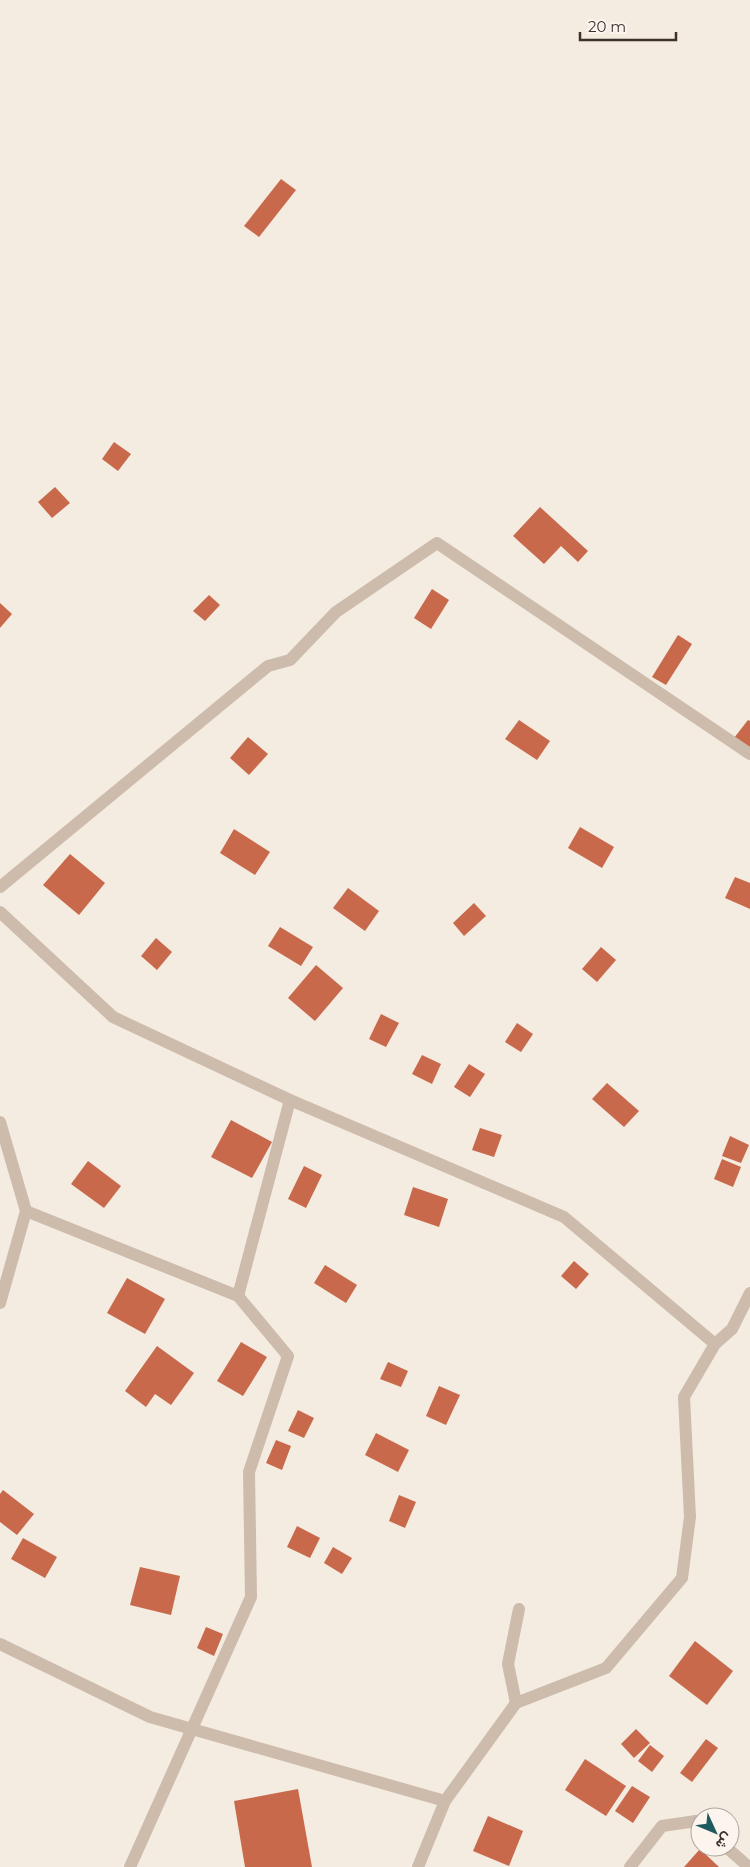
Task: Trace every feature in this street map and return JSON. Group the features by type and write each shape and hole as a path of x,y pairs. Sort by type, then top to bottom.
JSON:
{"street":[{"path":"0,887 268,666 290,660 336,612 437,543 750,754"},
{"path":"0,912 113,1017 290,1100 564,1217 714,1344"},
{"path":"238,1296 290,1100"},
{"path":"0,1122 26,1211 0,1303"},
{"path":"26,1211 238,1296 288,1356 248,1472 251,1598 130,1867"},
{"path":"418,1867 445,1801 516,1703 606,1668 682,1578 690,1517 684,1397 714,1344 732,1329 750,1293"},
{"path":"516,1703 508,1664 519,1610"},
{"path":"0,1644 150,1717 445,1801"},
{"path":"630,1867 662,1826 690,1822"},
{"path":"738,1857 749,1867"}],"building":[{"path":"281,179 296,190 259,237 244,226"},
{"path":"114,442 131,454 118,471 102,459"},
{"path":"55,487 70,503 52,518 38,502"},
{"path":"540,507 588,551 578,562 561,546 544,564 513,536"},
{"path":"432,589 449,600 431,629 414,618"},
{"path":"209,595 220,605 205,621 193,611"},
{"path":"0,603 12,614 0,628"},
{"path":"678,635 692,644 666,685 652,677"},
{"path":"519,720 550,741 537,760 505,739"},
{"path":"748,720 750,721 750,751 734,738"},
{"path":"248,737 268,754 249,775 230,758"},
{"path":"580,827 614,847 602,868 568,848"},
{"path":"234,829 270,852 255,875 220,853"},
{"path":"70,854 105,883 79,915 43,885"},
{"path":"735,877 750,883 750,909 725,898"},
{"path":"348,888 379,911 365,931 333,908"},
{"path":"474,903 486,916 464,936 453,923"},
{"path":"280,927 313,947 301,966 268,946"},
{"path":"156,938 172,952 157,970 141,956"},
{"path":"601,947 616,960 597,982 582,969"},
{"path":"316,965 343,988 315,1021 288,998"},
{"path":"381,1014 399,1023 386,1047 369,1039"},
{"path":"517,1023 533,1034 521,1052 505,1042"},
{"path":"422,1055 441,1064 432,1084 412,1074"},
{"path":"469,1064 485,1074 470,1097 454,1087"},
{"path":"607,1083 639,1111 624,1127 592,1099"},
{"path":"231,1120 272,1142 252,1178 211,1157"},
{"path":"480,1128 502,1135 494,1157 472,1150"},
{"path":"730,1136 749,1145 741,1163 722,1156"},
{"path":"722,1159 741,1167 733,1187 714,1179"},
{"path":"88,1161 121,1186 104,1208 71,1184"},
{"path":"304,1166 322,1175 306,1208 288,1199"},
{"path":"413,1187 448,1199 439,1227 404,1215"},
{"path":"574,1261 589,1274 576,1289 561,1276"},
{"path":"325,1265 357,1285 346,1303 314,1283"},
{"path":"127,1278 165,1299 145,1334 107,1313"},
{"path":"241,1342 267,1357 243,1396 217,1381"},
{"path":"157,1346 194,1373 171,1405 155,1394 146,1407 125,1391"},
{"path":"388,1362 408,1371 401,1387 380,1379"},
{"path":"439,1386 460,1395 446,1425 426,1416"},
{"path":"298,1410 314,1418 304,1438 288,1431"},
{"path":"376,1433 409,1450 398,1472 365,1455"},
{"path":"276,1440 291,1446 282,1470 266,1463"},
{"path":"3,1490 34,1514 17,1535 0,1522 0,1494"},
{"path":"399,1495 416,1502 405,1528 389,1521"},
{"path":"297,1526 320,1538 310,1558 287,1547"},
{"path":"23,1538 57,1557 45,1578 11,1559"},
{"path":"333,1547 352,1558 342,1574 324,1563"},
{"path":"140,1567 180,1576 171,1615 130,1605"},
{"path":"206,1627 223,1634 214,1656 197,1648"},
{"path":"695,1641 733,1671 707,1705 669,1676"},
{"path":"636,1729 650,1743 634,1758 621,1744"},
{"path":"706,1739 718,1748 692,1782 680,1773"},
{"path":"650,1745 664,1756 652,1772 638,1761"},
{"path":"585,1759 626,1786 606,1816 565,1790"},
{"path":"632,1786 650,1797 633,1823 615,1811"},
{"path":"298,1789 312,1867 245,1867 234,1801"},
{"path":"488,1816 523,1831 509,1866 473,1851"},
{"path":"693,1857 708,1857 719,1867 684,1867"}]}
